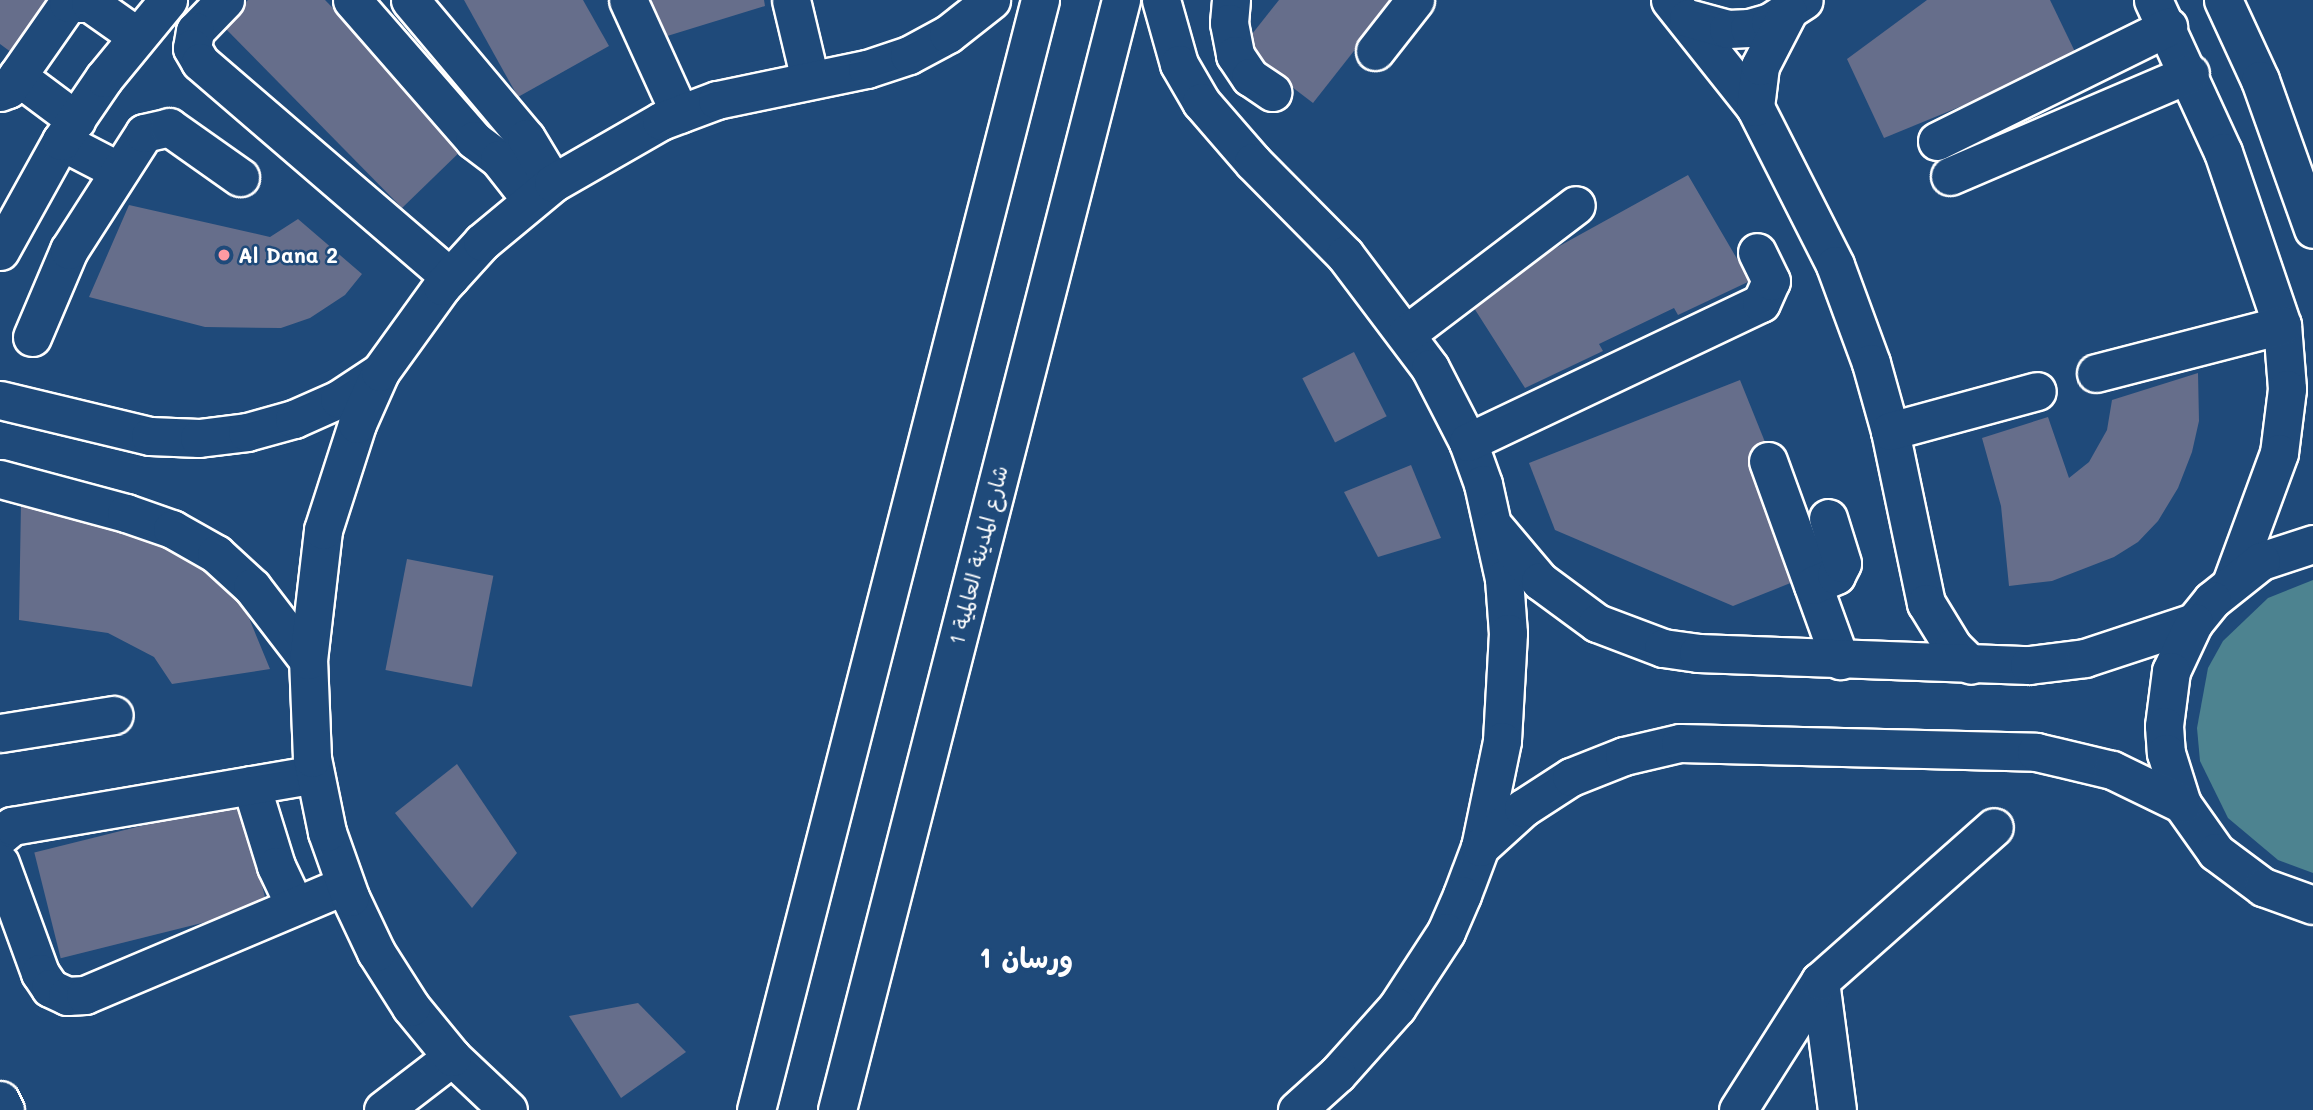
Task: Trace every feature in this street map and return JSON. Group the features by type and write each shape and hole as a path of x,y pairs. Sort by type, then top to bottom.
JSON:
{"street":[{"path":"0,251 68,131 168,0"},
{"path":"225,0 195,31 192,48 200,62 446,282"},
{"path":"352,0 474,140 499,159 536,196"},
{"path":"410,0 505,118 526,138 536,196"},
{"path":"628,0 680,114"},
{"path":"790,0 810,80"},
{"path":"508,1110 452,1057 411,1007 376,952 347,891 327,832 314,766 308,660 323,530 338,476 380,373 446,282 536,196 604,150 680,114 717,100 909,55 948,34 991,0"},
{"path":"756,1110 1040,0"},
{"name":"شارع المدينة العالمية 1","path":"837,1110 1122,0"},
{"path":"1161,0 1179,64 1201,102 1226,133 1345,255 1406,334 1468,442 1494,526 1504,579 1507,687 1502,741 1480,847 1446,932 1423,970 1369,1042 1297,1110"},
{"path":"1231,0 1229,23 1235,55 1250,77 1272,92"},
{"path":"1375,51 1415,0"},
{"path":"2223,0 2260,80 2313,229"},
{"path":"117,170 8,84 68,3 90,4 138,36"},
{"path":"1679,9 1728,29 1749,28 1796,6"},
{"path":"1755,107 1759,66 1796,6"},
{"path":"1679,9 1755,107 1835,265 1871,362 1890,431 1926,603 1945,636 1971,665"},
{"path":"1937,141 2160,14 2190,73 2223,152 2282,325 2287,390 2279,453 2232,581"},
{"path":"1950,176 2190,73"},
{"path":"33,337 69,250 117,170 144,133 160,126 177,131 240,177"},
{"path":"1406,334 1576,205"},
{"path":"384,233 446,282"},
{"path":"1468,442 1761,303 1771,281 1757,252"},
{"path":"2096,373 2282,325"},
{"path":"0,400 150,436 199,438 247,432 294,419 339,400 380,373"},
{"path":"1890,431 2037,391"},
{"path":"1768,461 1840,660"},
{"path":"0,479 126,513 172,529 216,554 253,587 308,660"},
{"path":"1813,585 1836,575 1842,563 1828,518"},
{"path":"1494,526 1541,581 1567,604 1629,637 1698,653 1971,665 2029,665 2085,658 2194,622"},
{"path":"2313,544 2261,561 2232,581 2194,622 2171,671 2165,698 2166,752 2182,804 2197,830 2238,872 2263,887 2313,905"},
{"path":"0,733 114,715"},
{"path":"1480,847 1523,808 1571,778 1624,755 1679,743 2036,752 2112,770 2182,804"},
{"path":"202,774 314,766"},
{"path":"0,836 12,826 251,785 314,766"},
{"path":"251,785 272,856 294,904"},
{"path":"1738,1110 1820,981 1994,827"},
{"path":"0,863 40,973 50,988 67,996 85,995 294,904 347,891"},
{"path":"250,940 347,891"},
{"path":"1820,981 1837,1110"},
{"path":"395,1107 452,1057"},
{"path":"0,1100 5,1110"}],"green space":[{"path":"2313,580 2313,873 2278,860 2228,818 2200,761 2197,728 2208,668 2223,641 2268,598"}],"building":[{"path":"0,0 53,0 15,55 0,44"},
{"path":"248,0 325,0 467,145 402,208 222,25"},
{"path":"464,0 583,0 609,46 518,97"},
{"path":"764,0 765,6 664,37 646,2"},
{"path":"1279,0 1394,0 1313,103 1241,48"},
{"path":"1927,0 2050,0 2078,58 1884,138 1847,59"},
{"path":"1688,175 1750,281 1678,315 1674,308 1599,344 1603,351 1525,388 1467,297"},
{"name":"Al Dana 2","path":"129,205 270,237 298,219 362,274 345,295 310,318 281,328 205,327 89,297"},
{"path":"1354,352 1387,416 1335,442 1302,378"},
{"path":"2198,373 2199,421 2192,452 2178,488 2158,521 2138,542 2114,557 2052,581 2009,586 2001,506 1982,438 2048,417 2069,478 2089,462 2107,430 2112,400"},
{"path":"1740,380 1767,447 1803,578 1733,606 1555,530 1529,463"},
{"path":"1411,465 1441,538 1378,557 1344,492"},
{"path":"21,503 145,535 181,549 225,581 242,601 270,669 172,684 154,657 108,633 19,620"},
{"path":"407,559 493,576 472,687 385,670"},
{"path":"457,764 517,853 472,908 395,813"},
{"path":"241,801 267,907 61,958 34,853"},
{"path":"638,1003 686,1052 621,1098 569,1016"}],"place":[{"name":"Al Dana 2","path":"224,255"}],"district":[{"name":"ورسان 1","path":"1026,957"}]}
